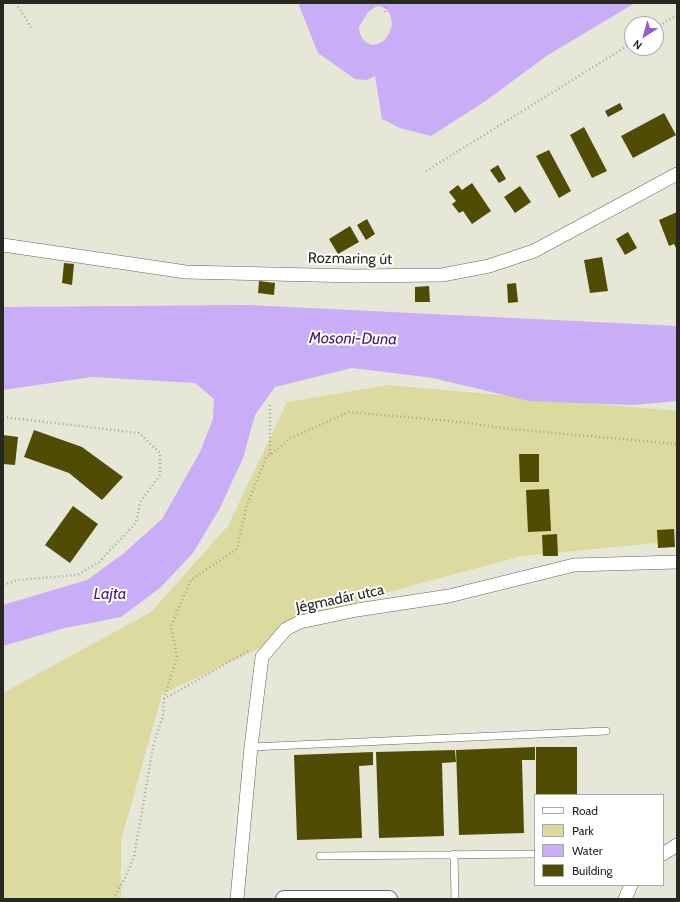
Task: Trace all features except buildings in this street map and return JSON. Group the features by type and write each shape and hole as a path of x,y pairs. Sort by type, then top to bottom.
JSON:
{"street":[{"name":"Rozmaring út","path":"3,245 186,272 356,276 442,275 489,266 534,251 677,174"},
{"name":"Jégmadár utca","path":"237,899 251,747 262,657 286,629 300,622 357,610 449,596 574,566 677,562"},
{"path":"664,853 677,845"},
{"path":"625,899 631,886"},
{"path":"284,899 389,899"}],"lane":[{"path":"251,747 606,731"},
{"path":"454,854 455,899"},
{"path":"320,856 534,854"}],"path":[{"path":"16,3 32,29"},
{"path":"384,12 385,3"},
{"path":"664,23 677,15"},
{"path":"426,171 624,48"},
{"path":"270,405 270,455"},
{"path":"113,899 126,876 134,857 154,742 163,716 164,699 177,656 170,626 191,580 237,549 247,505 266,458 290,438 349,412 460,422 510,429 677,444"},
{"path":"3,418 139,433 160,453 160,474 140,502 136,523 99,562 77,575 18,580 3,585"},
{"path":"164,699 252,648"}],"green space":[{"path":"388,385 677,411 677,541 522,556 366,598 162,694 121,841 121,899 3,899 3,693 151,612 228,526 287,402"}],"water":[{"path":"298,3 635,3 548,55 484,102 431,136 400,128 382,119 375,76 367,80 355,79 318,53","holes":["377,6 381,6 389,12 392,25 385,40 372,45 362,38 359,27 368,12"]},
{"path":"248,305 677,326 677,401 633,405 529,401 433,378 352,368 275,387 255,415 243,458 220,508 193,553 160,588 121,617 65,628 3,646 3,605 87,580 123,554 162,519 200,452 213,419 214,399 195,383 92,377 3,390 3,307"}],"water label":[{"name":"Mosoni-Duna","path":"353,339"},
{"name":"Lajta","path":"110,594"}]}
